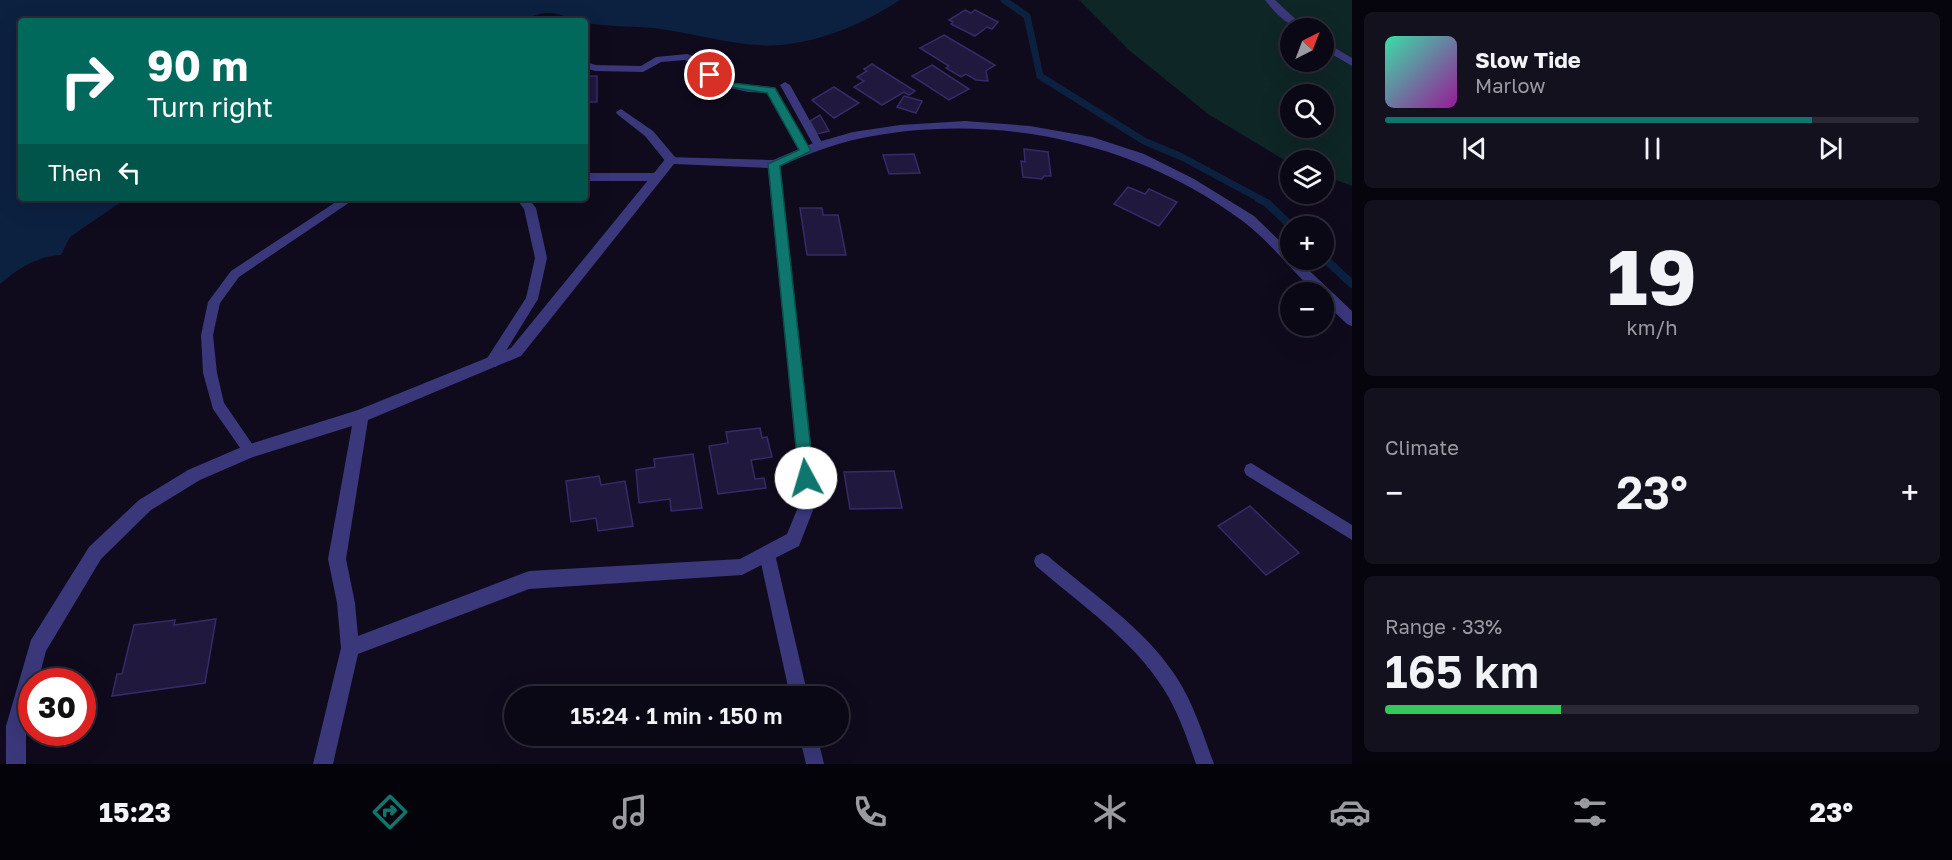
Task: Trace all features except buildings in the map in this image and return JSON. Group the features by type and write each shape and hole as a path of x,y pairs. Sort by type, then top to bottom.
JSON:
{"street":[{"path":"1270,0 1276,9 1287,18"},
{"path":"1334,51 1352,63"},
{"path":"16,764 16,726 38,647 95,553 145,505 194,475 250,451 361,416 516,352 671,160 774,164 819,146 853,136 900,129 965,125 1030,130 1092,141 1140,157 1190,182 1249,219 1280,249"},
{"path":"350,648 529,580 742,567 793,540 808,500 774,164"},
{"path":"1301,270 1352,320"},
{"path":"323,764 350,648 346,603 337,559 361,416"}],"lane":[{"path":"588,66 643,69 659,59 687,57 700,64 721,83 748,89 771,90 805,151"},
{"path":"785,85 819,146"},
{"path":"621,112 657,139 671,160"},
{"path":"588,177 657,177"},
{"path":"250,451 218,405 210,373 207,334 214,302 234,274 345,201"},
{"path":"491,363 532,299 541,258 529,201"},
{"path":"1251,470 1352,533"},
{"path":"767,554 798,686"},
{"path":"1042,561 1136,643 1168,680 1193,730 1205,764"},
{"path":"811,746 815,764"}],"green space":[{"path":"1079,0 1352,0 1352,186 1334,179 1334,150 1280,150 1280,157 1208,114 1129,50"}],"water":[{"path":"0,0 900,0 843,30 812,40 781,45 717,40 654,28 594,24 588,23 588,18 571,18 551,13 528,18 18,18 18,201 124,201 70,237 61,255 28,264 0,284"}],"waterway":[{"path":"1004,0 1027,16 1040,76 1144,141 1182,157 1262,200"},
{"path":"1259,199 1267,203 1281,216"},
{"path":"1334,267 1352,284"}],"route":[{"path":"710,75 721,83 733,86 771,90 805,151 774,164 806,478"}]}
